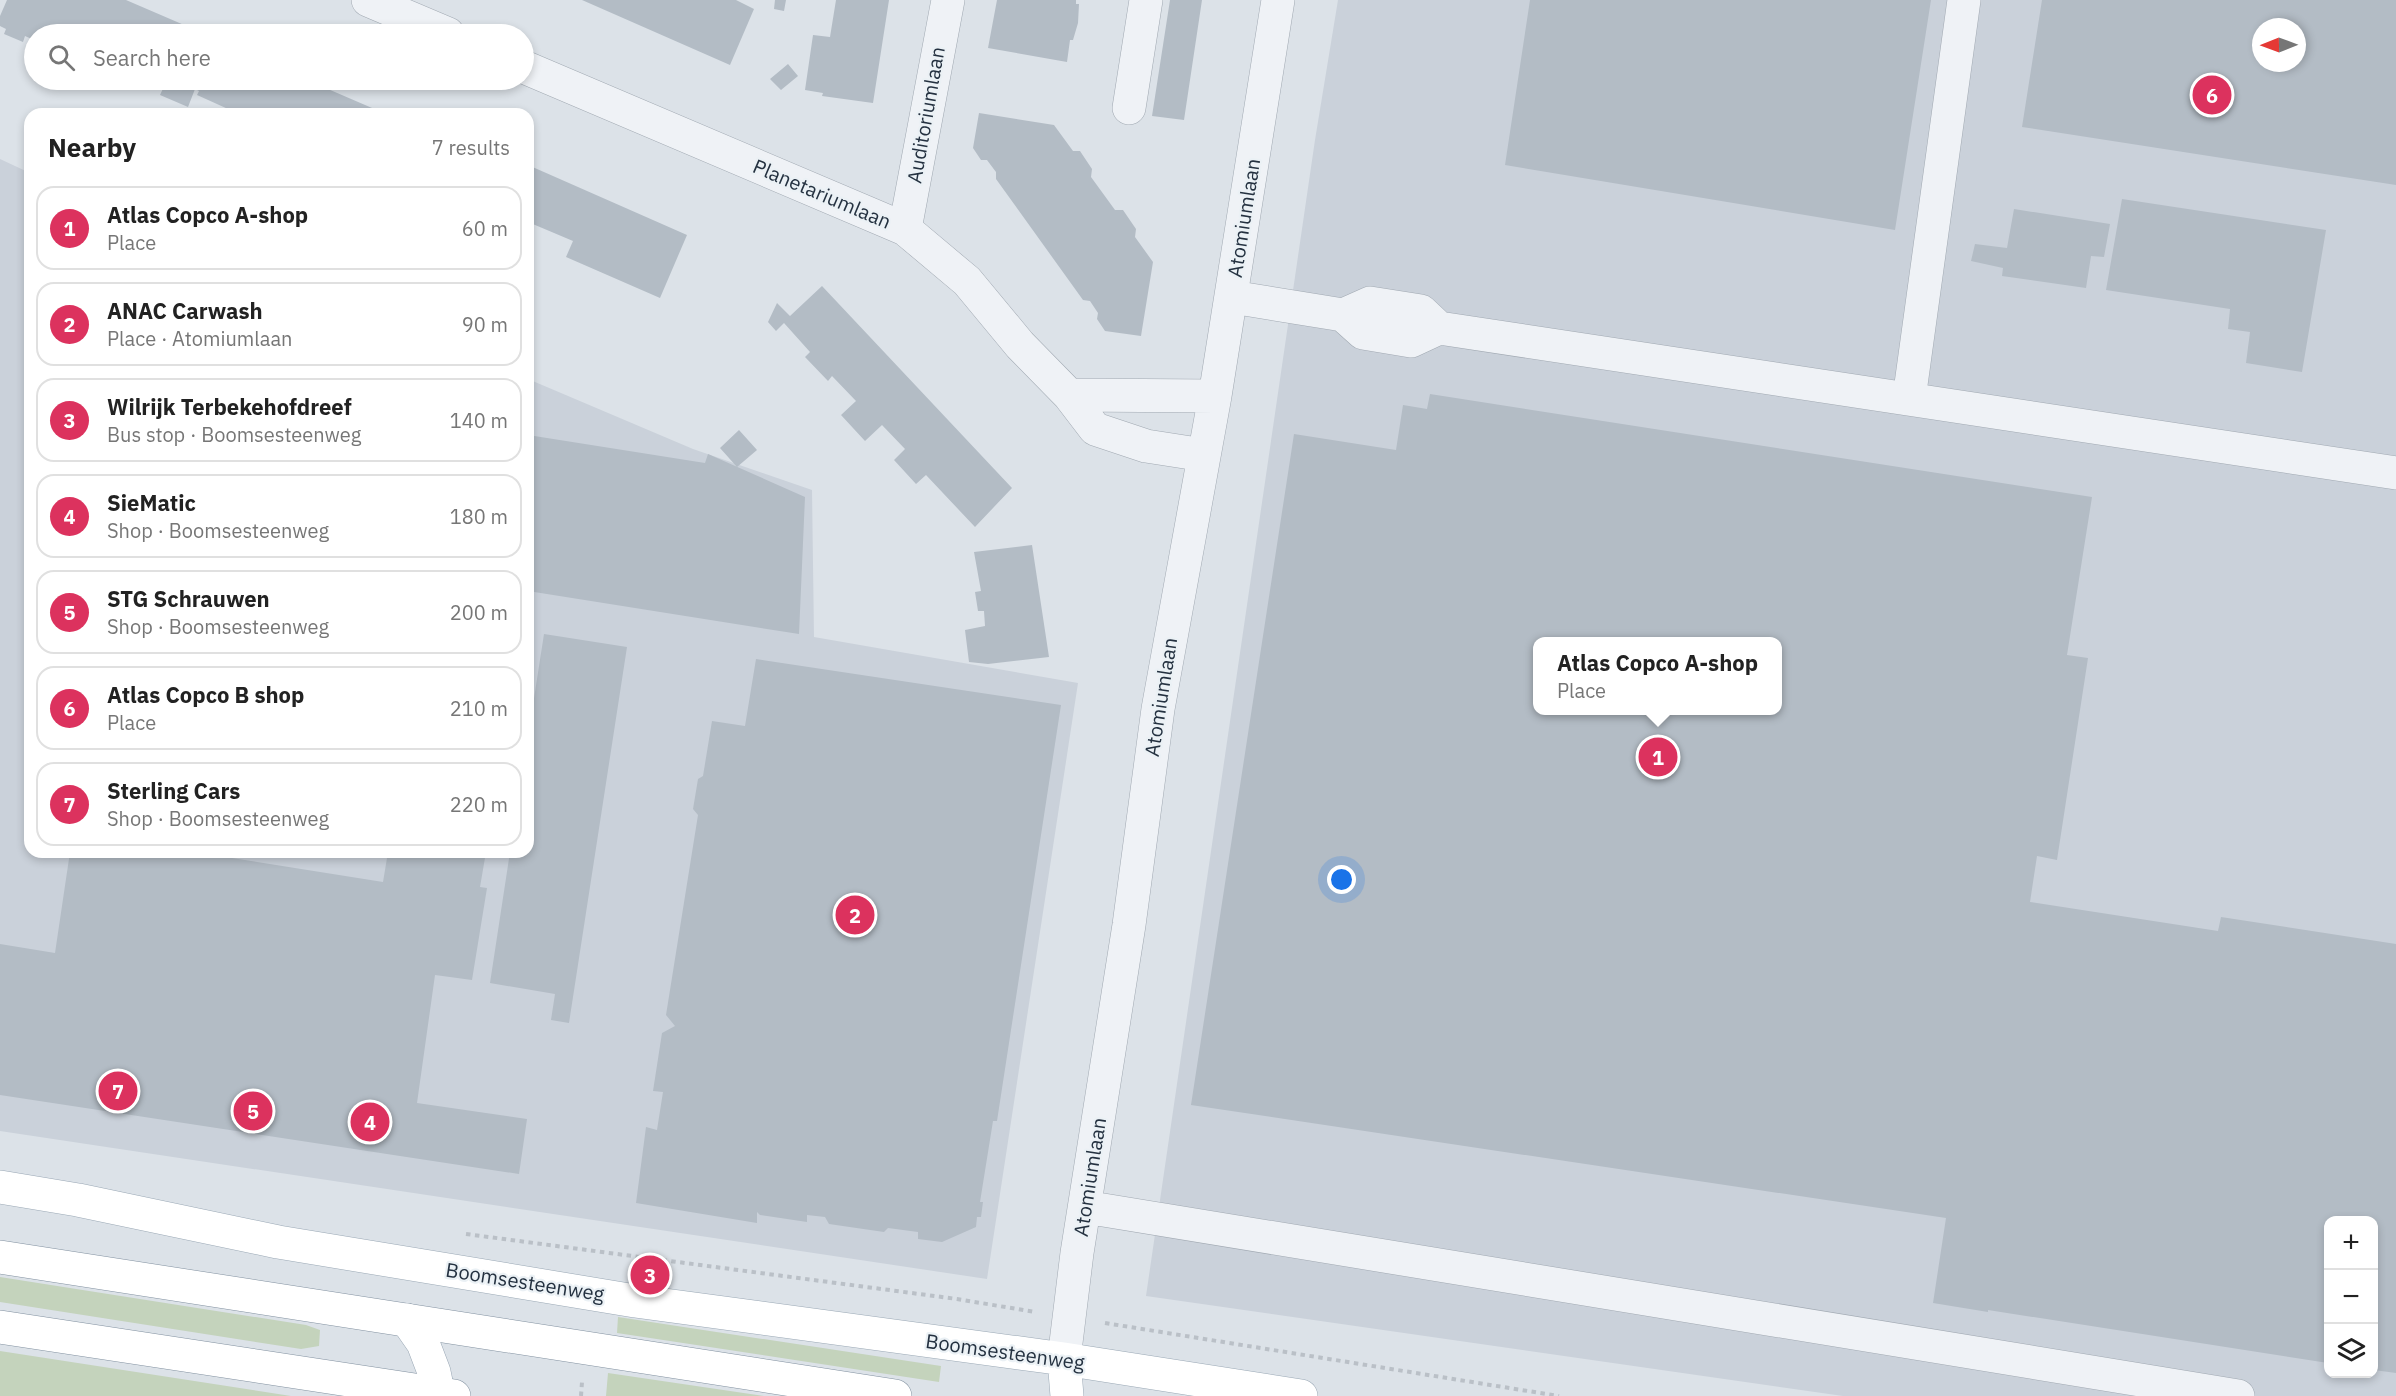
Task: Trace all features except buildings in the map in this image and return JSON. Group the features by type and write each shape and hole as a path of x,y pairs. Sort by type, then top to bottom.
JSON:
{"main road":[{"name":"Boomsesteenweg","path":"0,1188 78,1200 278,1242 635,1301 1064,1359 1301,1396"},
{"path":"3,1256 895,1396"},
{"path":"0,1327 441,1395 423,1343 407,1320"},
{"name":"Atomiumlaan","path":"1064,1359 1067,1396"}],"street":[{"path":"368,0 424,24"},
{"name":"Auditoriumlaan","path":"905,229 948,0"},
{"path":"1129,108 1146,0"},
{"name":"Atomiumlaan","path":"1064,1359 1068,1317 1129,925 1158,709 1232,297 1278,0"},
{"path":"1909,399 1964,0"},
{"name":"Planetariumlaan","path":"534,71 905,229 967,281 1020,345 1069,395 1095,429 1146,446 1204,455"},
{"path":"1232,297 1343,315 1363,333 1411,341 1439,328 2396,473"},
{"path":"1069,395 1215,396"},
{"path":"1085,1207 2238,1396"}],"path":[{"path":"592,1250 957,1299 1559,1396"}],"shaded area":[{"path":"1338,0 2396,0 2396,1396 1843,1396 1146,1296 1315,140"},
{"path":"0,159 24,170 24,858 534,858 534,382 693,449 812,490 814,637 1078,683 987,1279 0,1131"}],"green space":[{"path":"0,1277 306,1325 320,1330 319,1346 301,1349 0,1302"},
{"path":"618,1317 941,1366 939,1382 617,1333"},
{"path":"0,1351 291,1396 0,1396"},
{"path":"608,1373 764,1396 606,1396"}],"place":[{"name":"Atlas Copco B shop","path":"2212,95"},
{"name":"Atlas Copco A-shop","path":"1658,757"},
{"name":"ANAC Carwash","path":"855,915"},
{"name":"Sterling Cars","path":"118,1091"},
{"name":"STG Schrauwen","path":"253,1111"},
{"name":"SieMatic","path":"370,1122"},
{"name":"Wilrijk Terbekehofdreef","path":"650,1275"}]}
